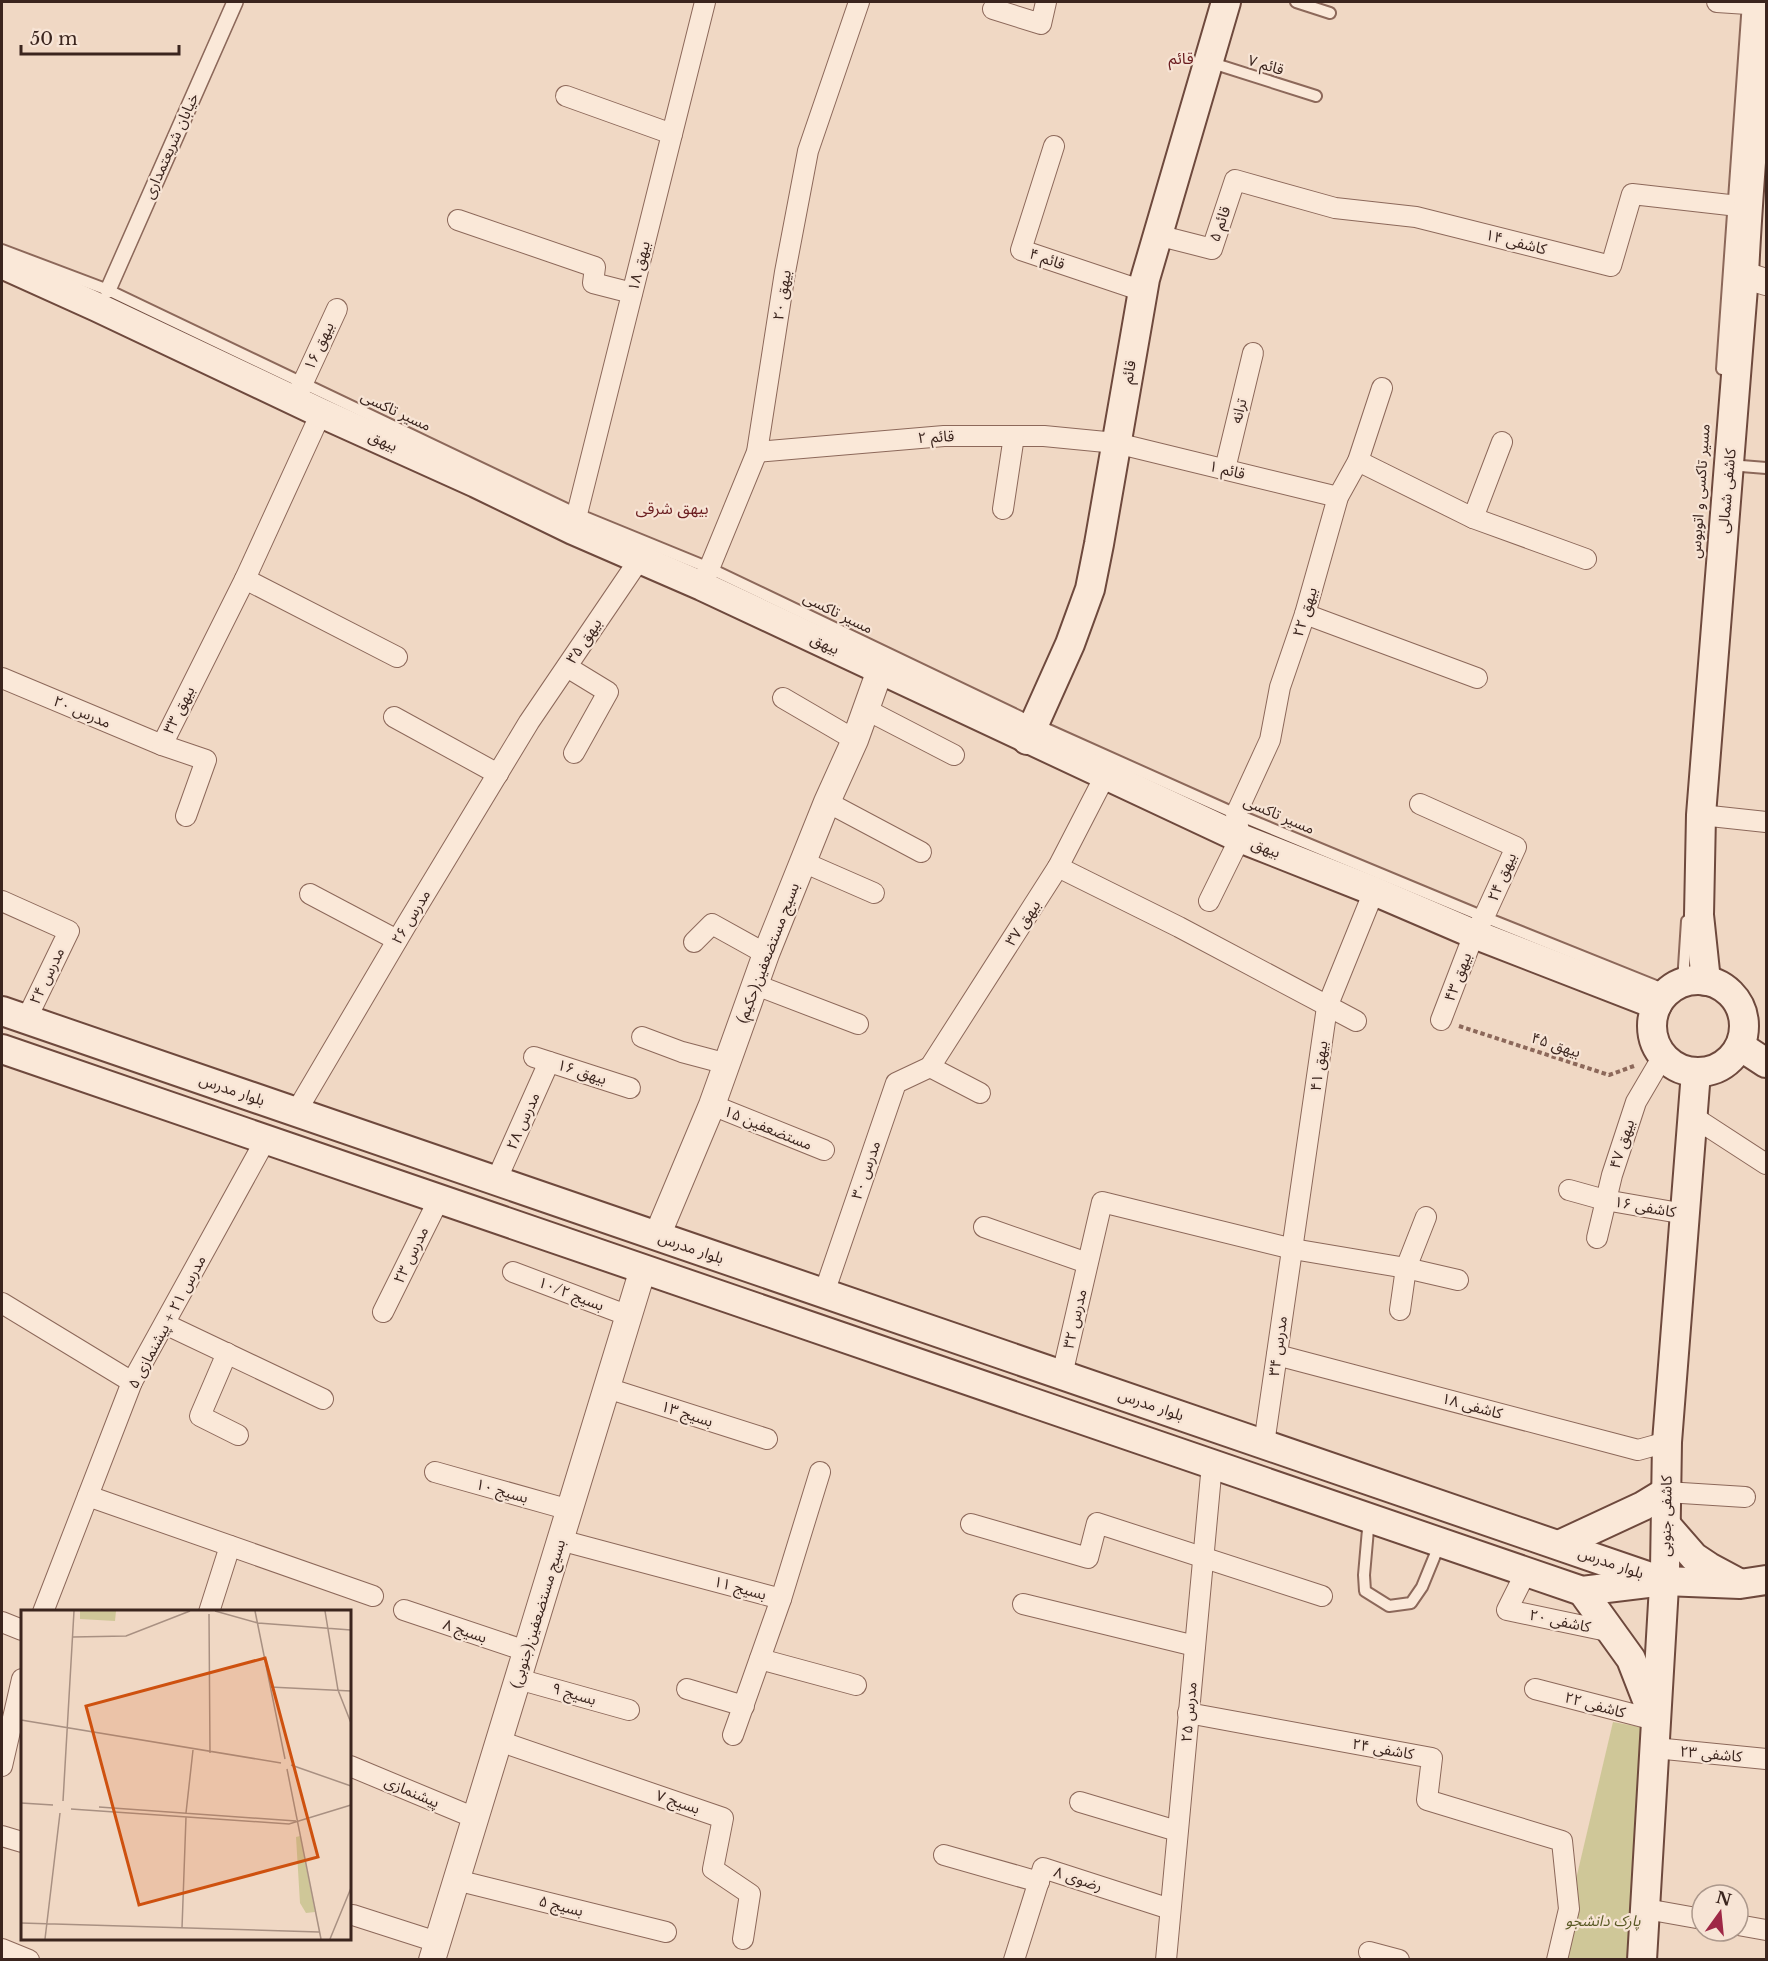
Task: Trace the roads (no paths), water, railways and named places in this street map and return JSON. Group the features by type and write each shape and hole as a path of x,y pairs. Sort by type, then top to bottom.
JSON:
{"main road":[{"name":"قائم","path":"1031,732 1070,644 1090,589 1143,291 1157,235 1226,2"},
{"name":"کاشفی شمالی","path":"1679,990 1699,915 1701,815 1729,465 1755,278 1740,207 1760,137 1756,3"},
{"name":"بیهق","path":"2,264 298,391 321,413 476,483 575,522 639,560 706,577 880,670 1031,732 1106,774 1238,826 1374,891 1679,990"},
{"path":"1714,982 1738,1001 1744,1015 1744,1031 1740,1046 1733,1057 1722,1066 1710,1071 1696,1072 1672,1064 1663,1056 1656,1045 1652,1031 1652,1018 1679,990 1714,982"},
{"name":"بلوار مدرس","path":"14,1016 1664,1581"},
{"path":"1740,1046 1767,1063"},
{"name":"بلوار مدرس","path":"2,1049 1582,1591 1664,1581"},
{"name":"کاشفی جنوبی","path":"1642,1959 1667,1526 1667,1442 1696,1072"},
{"path":"423,1156 426,1194"},
{"path":"892,1354 903,1320"},
{"path":"1559,1545 1643,1506 1666,1492"},
{"path":"1667,1526 1694,1557 1708,1567 1754,1582"},
{"path":"1664,1581 1754,1582"},
{"path":"1582,1591 1631,1659 1655,1720"}],"street":[{"name":"خیابان شریعتمداری","path":"108,290 235,2"},
{"name":"بیهق ۱۸","path":"575,522 705,2"},
{"name":"بیهق ۲۰","path":"706,577 757,452 785,272 808,151 859,2"},
{"path":"993,9 1041,24 1046,2"},
{"path":"1717,2 1756,3"},
{"path":"567,96 672,134"},
{"name":"قائم ۴","path":"1054,146 1021,250 1143,291"},
{"name":"کاشفی ۱۴","path":"1235,180 1335,208 1416,217 1611,266 1632,194 1740,207"},
{"name":"قائم ۵","path":"1157,235 1212,249 1235,180"},
{"path":"458,220 595,267 593,283 632,293"},
{"name":"بیهق ۱۶","path":"298,391 337,309"},
{"name":"ترانه","path":"1225,469 1253,353"},
{"name":"بیهق ۲۲","path":"1209,901 1270,740 1280,687 1305,614 1338,497 1358,462 1382,388"},
{"name":"بیهق ۳۳","path":"186,816 206,760 162,745 245,579 321,413"},
{"name":"قائم ۲","path":"757,452 944,436 1044,436 1116,443"},
{"path":"1003,508 1014,436"},
{"path":"1473,518 1502,442"},
{"name":"قائم ۱","path":"1116,443 1338,497"},
{"path":"1358,462 1473,518 1586,559"},
{"name":"بیهق ۳۵","path":"529,722 639,560"},
{"path":"245,579 397,657"},
{"path":"1305,614 1477,678"},
{"path":"567,667 608,692 574,753"},
{"name":"بسیج مستضعفین(حکیم)","path":"657,1236 712,1105 766,954 827,802 855,740 880,670"},
{"name":"مدرس ۲۰","path":"2,678 162,745"},
{"path":"783,698 855,740"},
{"path":"867,710 954,755"},
{"path":"394,717 498,774"},
{"name":"مدرس ۲۶","path":"296,1112 529,722"},
{"name":"بیهق ۳۷","path":"930,1067 1058,867 1106,774"},
{"path":"827,802 921,852"},
{"name":"بیهق ۲۴","path":"1420,804 1516,847 1479,926"},
{"path":"1701,815 1767,822"},
{"path":"803,862 874,893"},
{"path":"1058,867 1179,927 1356,1021"},
{"name":"بیهق ۴۱","path":"1293,1249 1327,1007 1374,891"},
{"path":"310,894 397,940"},
{"name":"مدرس ۲۴","path":"2,901 69,931 14,1016"},
{"path":"694,942 712,924 766,954"},
{"name":"بیهق ۴۳","path":"1441,1020 1479,926"},
{"path":"756,985 858,1024"},
{"path":"642,1037 682,1052 716,1061 725,1068"},
{"name":"بیهق ۴۷","path":"1597,1238 1605,1200 1636,1102 1663,1056"},
{"name":"بیهق ۱۶","path":"541,1059 630,1088"},
{"name":"مدرس ۲۸","path":"496,1181 541,1059"},
{"path":"930,1067 980,1093"},
{"name":"مدرس ۳۰","path":"824,1293 896,1083 930,1067"},
{"name":"مستضعفین ۱۵","path":"712,1105 824,1150"},
{"path":"1692,1116 1766,1164"},
{"name":"مدرس ۲۱ + پیشنمازی ۵","path":"43,1610 132,1382 266,1139"},
{"name":"کاشفی ۱۶","path":"1569,1190 1605,1200 1685,1214"},
{"name":"مدرس ۲۳","path":"383,1312 426,1194"},
{"name":"مدرس ۳۲","path":"1062,1375 1102,1202 1293,1249"},
{"path":"1400,1310 1406,1268 1426,1217"},
{"path":"984,1227 1087,1263"},
{"path":"1293,1249 1406,1268 1458,1280"},
{"name":"مدرس ۳۴","path":"1264,1444 1293,1249"},
{"name":"بسیج مستضعفین(جنوبی)","path":"435,1951 643,1269"},
{"name":"بسیج ۱۰/۲","path":"513,1272 629,1316"},
{"path":"2,1303 132,1382"},
{"path":"165,1324 323,1399"},
{"path":"226,1353 200,1416 238,1436"},
{"name":"کاشفی ۱۸","path":"1277,1355 1638,1450 1667,1442"},
{"name":"بسیج ۱۳","path":"607,1388 767,1439"},
{"name":"مدرس ۲۵","path":"1166,1959 1212,1464"},
{"name":"بسیج ۱۰","path":"435,1472 570,1510"},
{"path":"781,1599 820,1472"},
{"path":"1666,1492 1745,1497"},
{"path":"88,1496 373,1596"},
{"path":"971,1524 1088,1558 1097,1523 1322,1596"},
{"name":"بسیج ۱۱","path":"560,1540 781,1599 733,1735"},
{"path":"209,1610 230,1546"},
{"name":"کاشفی ۲۰","path":"1526,1572 1507,1610 1612,1632"},
{"path":"1023,1604 1195,1646"},
{"name":"بسیج ۸","path":"404,1610 526,1651"},
{"path":"2,1622 21,1630"},
{"path":"760,1659 856,1685"},
{"name":"بسیج ۹","path":"518,1679 629,1710"},
{"path":"2,1766 19,1710 21,1689"},
{"path":"687,1689 744,1706"},
{"name":"کاشفی ۲۲","path":"1535,1689 1655,1720"},
{"name":"کاشفی ۲۴","path":"1188,1713 1432,1758 1427,1800 1562,1841 1569,1909 1557,1959"},
{"name":"بسیج ۷","path":"499,1741 723,1818 713,1869 750,1894 743,1939"},
{"name":"کاشفی ۲۳","path":"1655,1749 1767,1759"},
{"name":"پیشنمازی","path":"351,1766 475,1818"},
{"path":"1080,1802 1178,1831"},
{"path":"2,1836 21,1842"},
{"path":"944,1855 1039,1882"},
{"name":"رضوی ۸","path":"1014,1959 1043,1868 1170,1909"},
{"name":"بسیج ۵","path":"456,1880 666,1932"},
{"path":"1646,1909 1690,1917"},
{"path":"353,1915 435,1951"},
{"path":"1750,1927 1767,1930"},
{"path":"2,1949 29,1959"},
{"path":"1369,1952 1399,1959"}],"lane":[{"path":"1296,2 1330,13"},
{"path":"1721,386 1740,207 1756,3"},
{"name":"قائم ۷","path":"1208,62 1316,96"},
{"name":"مسیر تاکسی","path":"2,250 108,290 298,391 575,522 706,577 1031,732 1238,826 1479,926"},
{"path":"1729,465 1767,468"},
{"name":"مسیر تاکسی و اتوبوس","path":"1679,990 1712,529"},
{"path":"1369,1518 1364,1575 1365,1591 1389,1606 1411,1603 1422,1587 1440,1542"}],"district":[{"name":"قائم","path":"1181,58"},
{"name":"بیهق شرقی","path":"672,508"}],"park label":[{"name":"پارک دانشجو","path":"1603,1921"}]}
